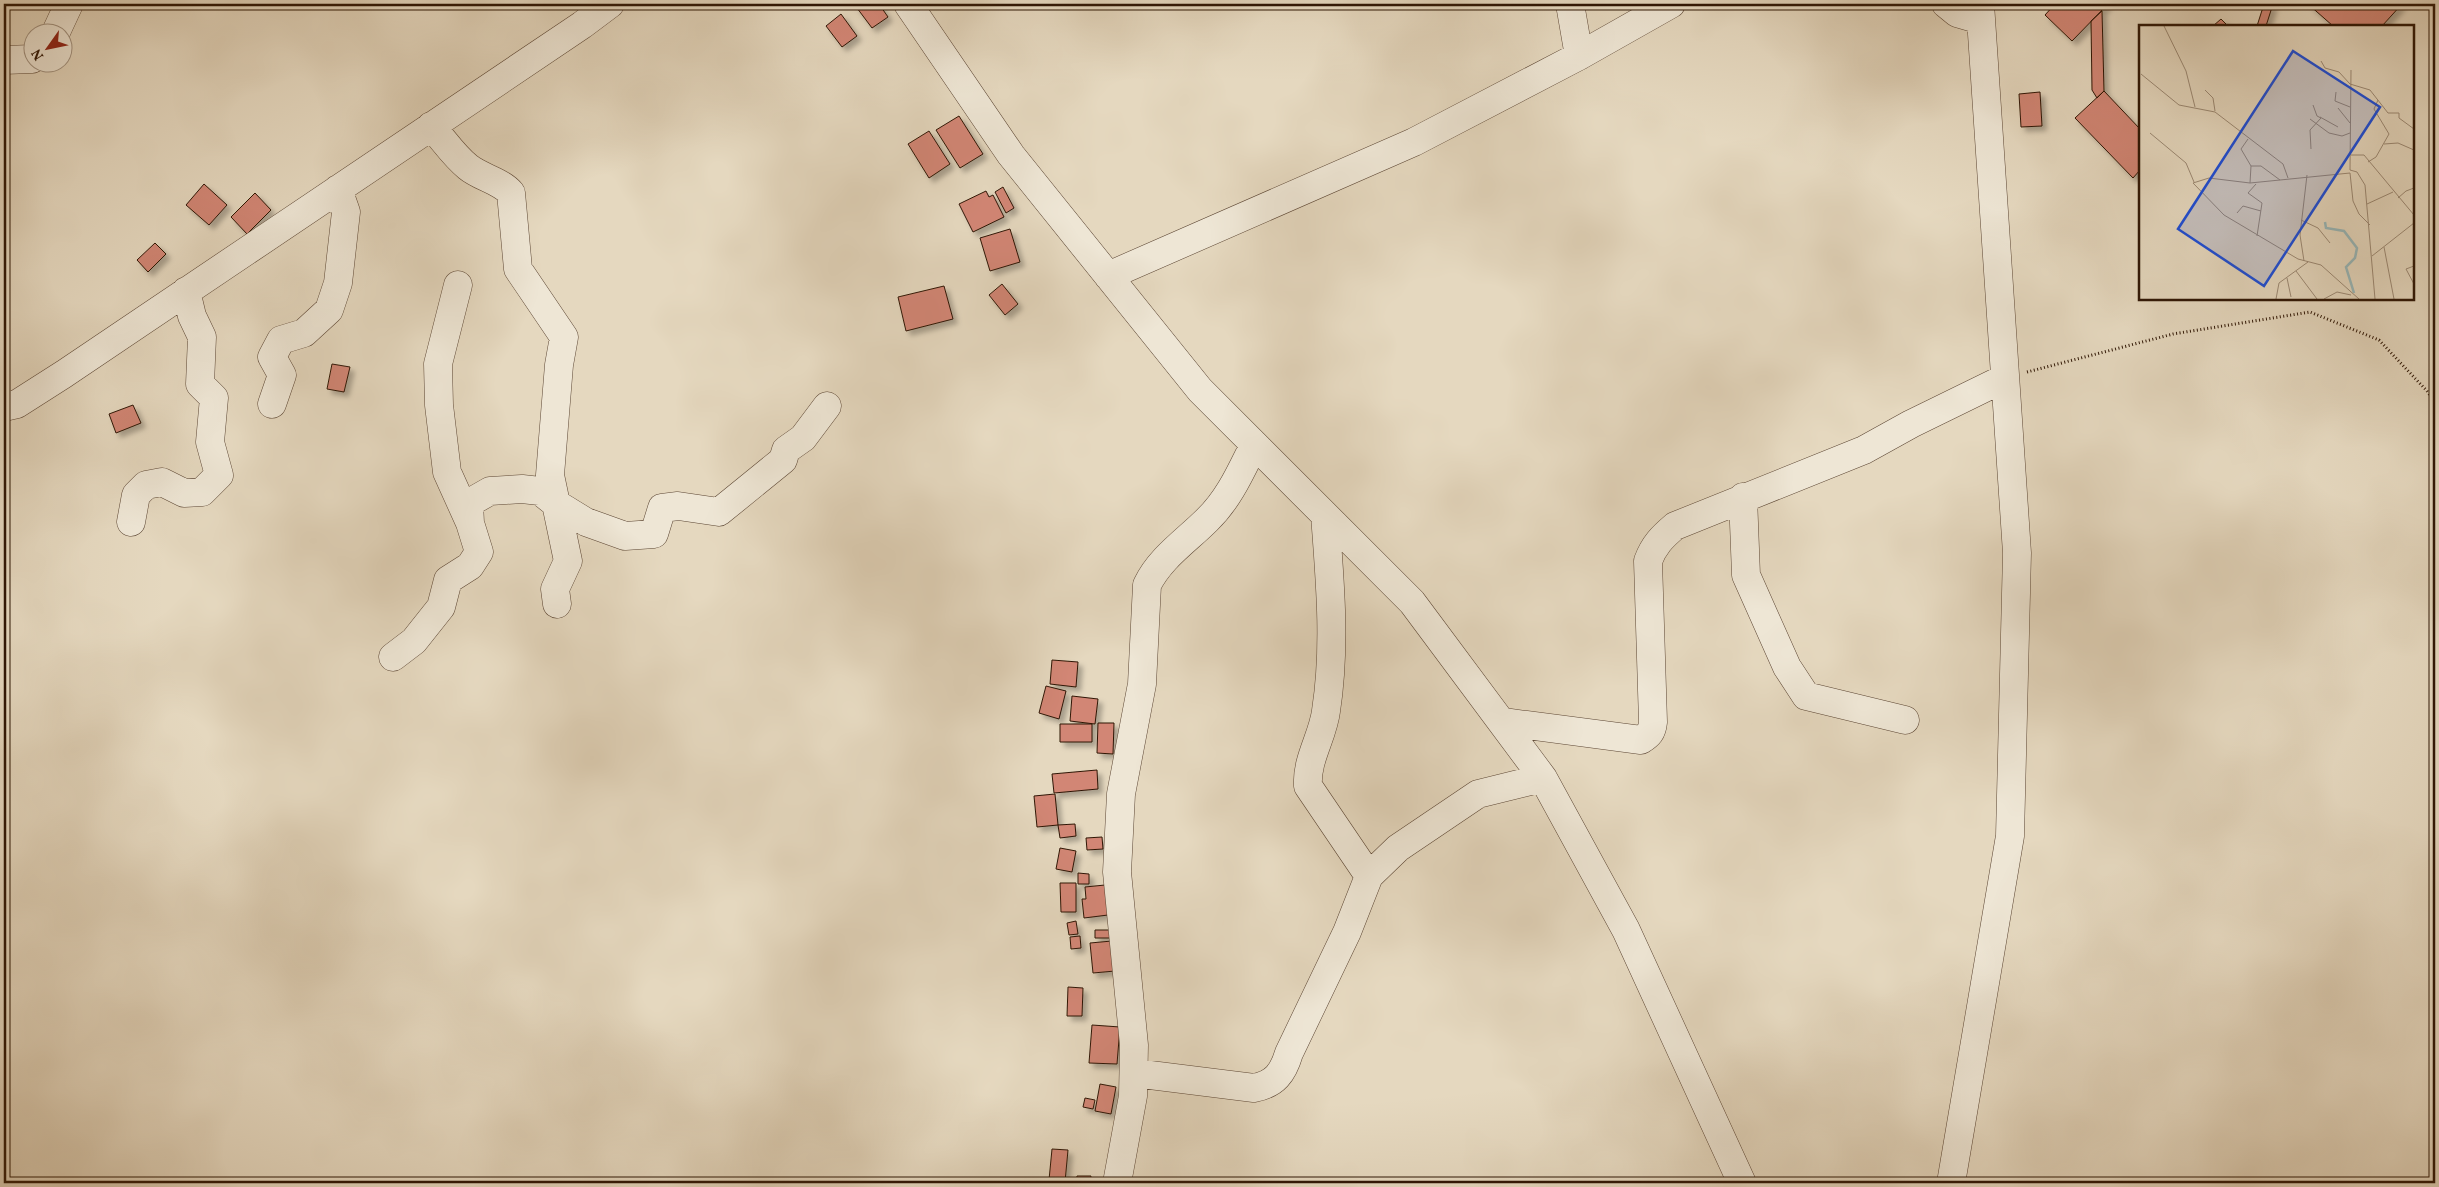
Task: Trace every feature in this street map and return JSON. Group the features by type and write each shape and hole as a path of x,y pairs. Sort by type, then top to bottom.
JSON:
{"street":[{"path":"61,22 69,4"},
{"path":"4,407 17,404 56,379 582,25 610,4"},
{"path":"908,4 1011,155 1200,390 1412,602 1543,778 1626,930 1742,1183"},
{"path":"1570,4 1578,56"},
{"path":"1108,276 1414,142 1578,56 1671,4"},
{"path":"1946,4 1957,13 1980,12 2017,553 2010,836 1951,1183"},
{"path":"4,60 22,59"},
{"path":"431,126 467,166 511,193 518,269 564,336 559,365 550,476 568,561 556,589 556,604"},
{"path":"272,404 282,374 272,357 281,340 304,333 329,310 338,283 346,212 338,189"},
{"path":"393,657 414,641 441,607 448,580 470,566 479,552 470,523 447,472 439,406 438,364 458,285"},
{"path":"131,522 136,495 146,484 162,482 184,493 202,492 219,475 210,442 214,398 200,384 202,337 192,316 186,291"},
{"path":"1503,722 1641,740 1648,736 1653,722 1648,561 1653,547 1675,526 1743,497 1864,450 1911,424 2005,378"},
{"path":"470,523 469,503 490,491 522,489 540,492 586,522 625,536 654,534 662,508 678,506 719,512 748,491 783,460 786,450 803,438 827,406"},
{"path":"1117,1183 1134,1096 1134,1045 1118,872 1121,794 1142,684 1147,585 1152,575 1174,550 1208,519 1230,492 1254,445"},
{"path":"1743,497 1746,575 1787,667 1806,696 1905,720"},
{"path":"1325,516 1333,621 1326,713 1312,759 1308,786 1369,876"},
{"path":"1134,1073 1254,1088 1267,1086 1278,1078 1347,932 1369,876 1398,848 1478,794 1543,778"}],"path":[{"path":"2005,378 2173,334 2310,312 2379,340 2427,391 2435,403"}],"building":[{"path":"854,4 879,4 888,17 872,28"},
{"path":"2055,4 2108,4 2072,41 2045,15"},
{"path":"2264,4 2273,4 2266,25 2257,25"},
{"path":"2308,4 2402,4 2383,25 2332,25"},
{"path":"2102,11 2104,91 2097,98 2092,90 2091,21"},
{"path":"841,14 857,36 842,47 826,26"},
{"path":"2221,19 2227,25 2214,25"},
{"path":"2104,91 2139,128 2139,171 2133,178 2075,118"},
{"path":"2040,92 2042,126 2021,127 2019,94"},
{"path":"959,116 983,154 960,168 936,130"},
{"path":"929,131 950,164 929,178 908,144"},
{"path":"204,184 227,205 209,225 186,205"},
{"path":"1003,187 1014,208 1006,213 995,192"},
{"path":"986,191 989,197 993,195 1004,217 973,232 959,204"},
{"path":"255,193 271,210 247,234 231,217"},
{"path":"1010,229 1020,262 990,271 980,238"},
{"path":"155,243 166,254 148,272 137,260"},
{"path":"1002,284 1018,304 1005,315 989,295"},
{"path":"944,286 953,319 906,331 898,297"},
{"path":"332,364 350,367 344,392 327,389"},
{"path":"133,405 141,423 116,433 109,414"},
{"path":"1052,660 1078,662 1076,687 1050,684"},
{"path":"1046,686 1066,691 1059,719 1039,713"},
{"path":"1072,696 1098,699 1095,724 1070,721"},
{"path":"1098,723 1114,723 1113,754 1097,753"},
{"path":"1060,724 1092,724 1092,742 1060,742"},
{"path":"1097,770 1098,789 1054,793 1052,774"},
{"path":"1055,794 1058,825 1037,827 1034,796"},
{"path":"1075,824 1076,836 1060,838 1058,825"},
{"path":"1102,837 1103,849 1087,850 1086,838"},
{"path":"1060,848 1076,851 1072,872 1056,869"},
{"path":"1078,873 1089,874 1089,884 1078,884"},
{"path":"1060,883 1076,883 1076,912 1061,912"},
{"path":"1105,885 1108,915 1084,918 1082,899 1086,899 1085,887"},
{"path":"1076,921 1078,934 1069,935 1067,923"},
{"path":"1095,930 1111,930 1112,938 1095,938"},
{"path":"1080,936 1081,948 1071,949 1070,937"},
{"path":"1112,941 1115,971 1093,973 1090,943"},
{"path":"1068,987 1083,988 1082,1016 1067,1016"},
{"path":"1092,1025 1120,1027 1117,1064 1089,1063"},
{"path":"1100,1084 1116,1087 1111,1114 1095,1111"},
{"path":"1085,1098 1095,1100 1093,1109 1083,1107"},
{"path":"1052,1149 1068,1150 1065,1182 1049,1180"},
{"path":"1077,1176 1091,1176 1090,1183 1076,1183"}]}
